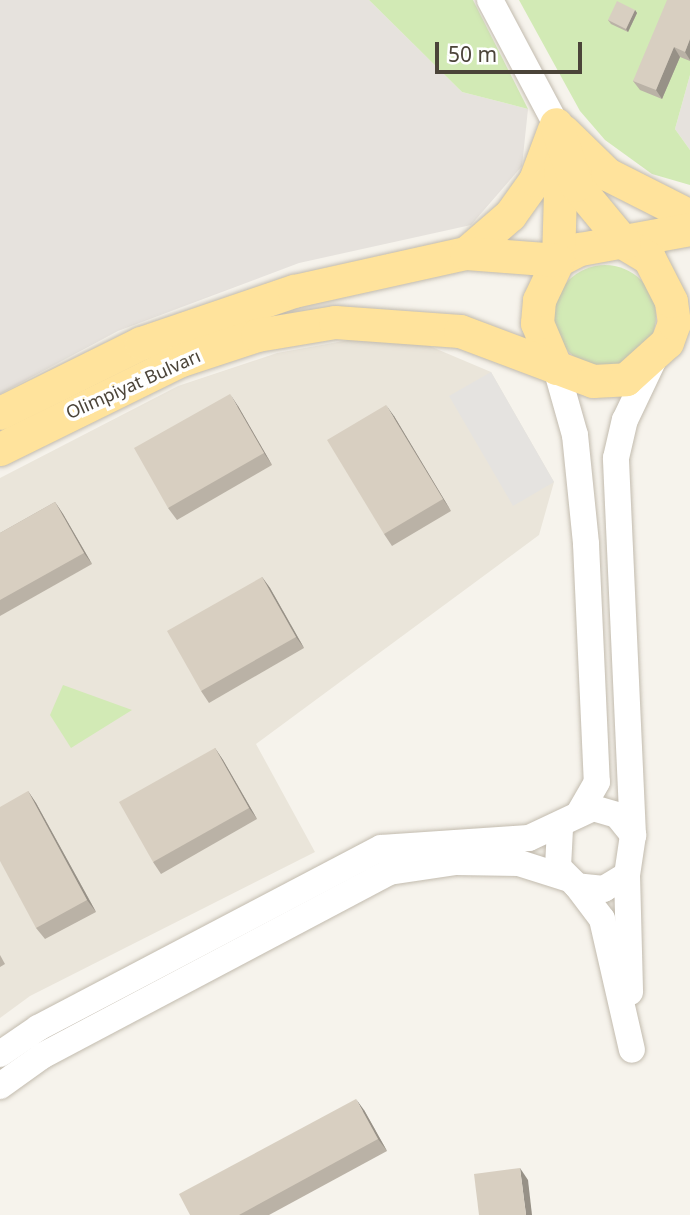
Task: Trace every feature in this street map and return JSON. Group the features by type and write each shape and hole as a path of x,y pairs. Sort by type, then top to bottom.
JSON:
{"main road":[{"path":"556,124 607,174 690,216"},
{"path":"556,124 576,185 624,243 649,258 671,301 674,323 654,359"},
{"path":"466,253 510,215 535,180 556,124"},
{"path":"556,124 564,186 558,260 539,300 537,323 556,368 609,382 654,359 690,336"},
{"path":"558,260 580,249 690,229"},
{"name":"Olimpiyat Bulvarı","path":"0,414 179,330 294,291 466,253 558,260"},
{"name":"Olimpiyat Bulvarı","path":"0,449 181,360 257,335 334,322 460,331 556,368"}],"street":[{"path":"490,0 556,124"},
{"path":"560,828 554,854 571,882 602,919 632,1050 627,874 633,835 616,458 625,420 654,359"},
{"path":"0,1054 50,1021 381,848 529,838 560,828 580,811 597,782 586,544 575,435 556,368"},
{"path":"580,811 617,815 633,835"},
{"path":"0,1086 42,1056 389,872 456,862 519,863 571,882 604,889 627,874"}],"shaded area":[{"path":"0,0 369,0 462,92 528,109 522,166 471,225 299,263 118,331 0,394"},
{"path":"690,75 690,150 675,129"},
{"path":"360,338 420,342 491,372 554,482 539,535 256,744 315,852 30,996 0,1018 0,478 178,386 277,353"},
{"path":"491,372 554,482 513,506 449,396"}],"green space":[{"path":"369,0 473,0 528,109 462,92"},
{"path":"519,0 690,0 690,75 675,129 690,150 690,185 652,174 605,140 580,111"},
{"path":"605,265 624,269 641,280 652,297 656,316 652,335 641,352 624,363 605,367 586,363 569,352 558,335 554,316 558,297 569,280 586,269"},
{"path":"63,685 132,710 71,748 50,715"}],"building":[{"path":"667,0 690,0 690,39 685,52 674,47 656,90 633,81"},
{"path":"617,1 635,10 626,29 608,20"},
{"path":"230,394 264,453 168,508 134,448"},
{"path":"386,405 443,499 384,534 327,440"},
{"path":"55,502 84,553 0,600 0,533"},
{"path":"262,577 296,637 201,691 167,631"},
{"path":"215,748 249,808 153,862 119,802"},
{"path":"28,791 87,900 36,928 0,861 0,807"},
{"path":"356,1099 378,1139 239,1215 190,1215 179,1194"},
{"path":"520,1168 526,1215 479,1215 474,1174"}]}
